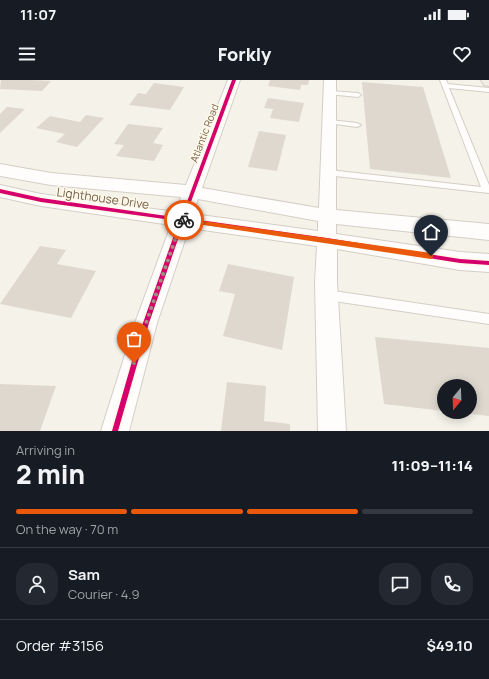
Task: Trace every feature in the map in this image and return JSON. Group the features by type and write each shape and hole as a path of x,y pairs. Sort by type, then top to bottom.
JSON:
{"street":[{"name":"Atlantic Road","path":"115,431 146,323 192,192 234,80"},
{"path":"330,86 326,294 332,431"},
{"name":"Lighthouse Drive","path":"0,170 51,180 192,192 327,216 489,232"},
{"name":"Lighthouse Drive","path":"0,191 41,200 327,240 460,261 489,263"}],"lane":[{"path":"444,83 489,90"},
{"path":"329,173 487,191 444,83"},
{"path":"330,86 358,95"},
{"path":"330,122 358,125"},
{"path":"326,294 489,319"}],"building":[{"path":"1,80 51,81 42,91 0,89"},
{"path":"270,80 309,80 308,85 301,85 300,90 268,86"},
{"path":"362,82 423,87 451,178 370,169"},
{"path":"154,83 184,87 170,110 129,105 138,93 146,94"},
{"path":"268,98 304,103 299,122 270,118 273,109 264,108"},
{"path":"7,107 25,109 0,133 0,114"},
{"path":"86,115 104,118 77,147 56,142 65,134 36,128 50,116 80,122"},
{"path":"128,124 163,128 153,143 163,145 154,161 116,156 124,145 114,144"},
{"path":"259,131 286,135 277,171 248,167"},
{"path":"40,246 66,250 57,264 96,271 71,318 0,304"},
{"path":"228,264 294,277 282,350 223,336 235,294 219,291"},
{"path":"375,337 489,348 489,416 477,415 477,379 437,379 437,410 384,404"},
{"path":"227,382 266,386 264,421 290,424 290,431 221,431"},
{"path":"0,384 56,386 40,431 0,431"}],"cycle path":[{"path":"115,431 146,323 192,192 234,80"},
{"path":"0,191 41,200 327,240 460,261 489,263"}],"way so far":[{"path":"134,363 160,282 182,220 184,220"}],"route":[{"path":"184,220 431,256"}]}
